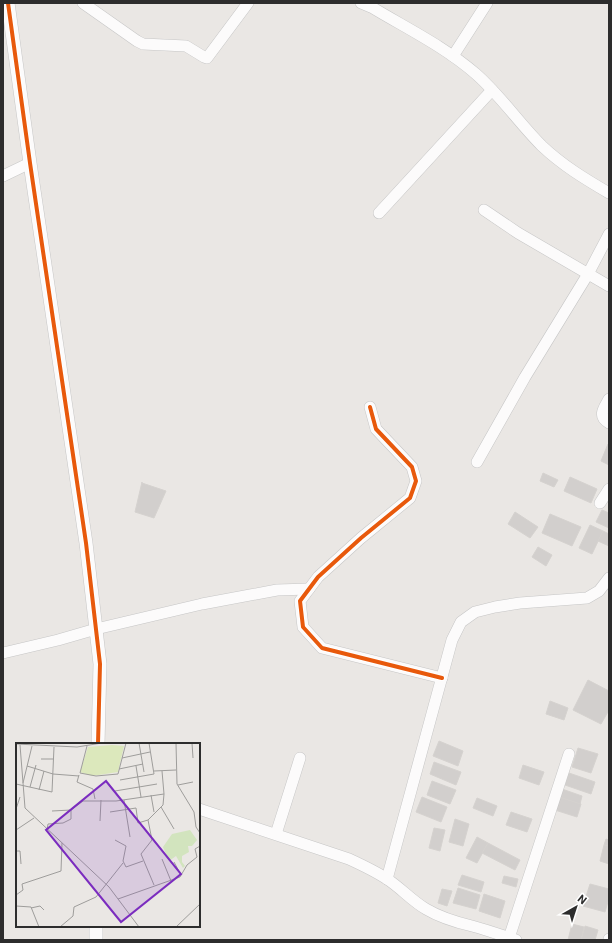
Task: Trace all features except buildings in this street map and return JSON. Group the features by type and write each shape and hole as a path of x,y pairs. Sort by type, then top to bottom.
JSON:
{"street":[{"path":"83,3 143,44 186,46 207,58 248,3"},
{"path":"361,3 373,8 453,56 477,75 541,145 553,156 573,171 609,193"},
{"path":"453,56 488,3"},
{"path":"10,4 30,163 86,544 100,664 98,743"},
{"path":"379,213 492,90"},
{"path":"3,176 30,163"},
{"path":"484,210 518,233 609,286"},
{"path":"477,462 525,377 588,274 609,234"},
{"path":"609,399 603,410 602,416 604,420 609,423"},
{"path":"370,407 376,429 412,468 416,481 410,498 360,538 318,577 300,601 303,627 322,648 442,678"},
{"path":"600,503 609,489"},
{"path":"387,879 452,640 461,622 475,612 494,607 520,603 588,598 599,591 609,578"},
{"path":"3,653 202,604 277,590 309,589"},
{"path":"200,809 276,834 366,866 387,879 414,902 437,915 512,939 569,754"},
{"path":"276,834 300,758"},
{"path":"96,927 96,940"}],"cycle path":[{"path":"8,3 86,543 100,664 98,743"},
{"path":"370,407 376,429 412,467 416,481 410,498 361,538 318,577 300,601 303,627 322,648 442,678"}]}
